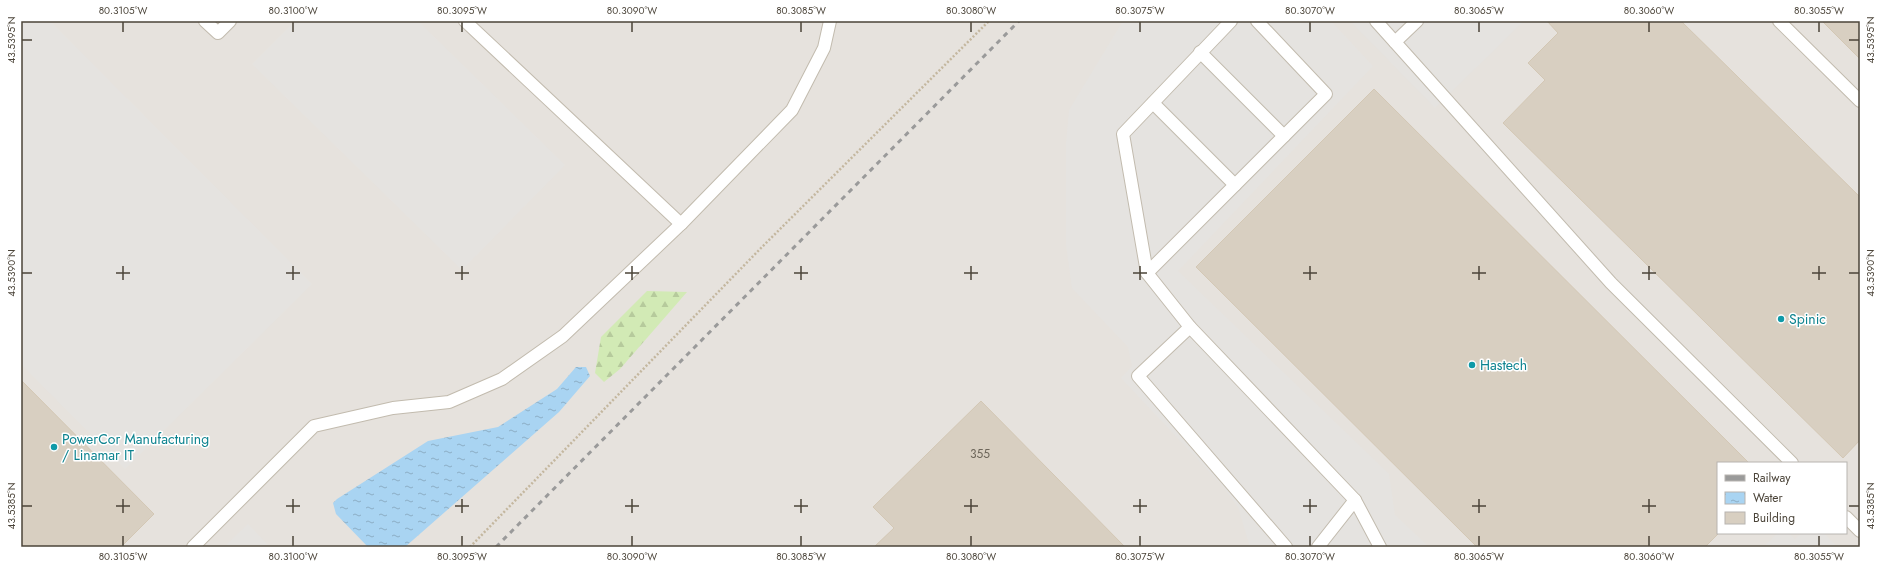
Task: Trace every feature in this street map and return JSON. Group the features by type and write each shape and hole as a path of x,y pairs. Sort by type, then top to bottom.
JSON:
{"lane":[{"path":"205,21 218,34 230,21"},
{"path":"465,21 681,224"},
{"path":"193,547 314,426 393,408 449,402 502,379 563,336 681,224 792,110 824,48 830,21"},
{"path":"1231,21 1123,134 1146,273 1190,327 1355,500 1380,547"},
{"path":"1146,273 1326,94 1257,21"},
{"path":"1376,21 1611,283 1791,462"},
{"path":"1395,42 1417,21"},
{"path":"1779,21 1860,101"},
{"path":"1200,52 1284,136"},
{"path":"1153,103 1235,185"},
{"path":"1190,327 1138,376 1286,547"},
{"path":"1318,547 1355,500"}],"path":[{"path":"470,547 761,248 989,21"}],"shaded area":[{"path":"21,21 1860,21 1860,547 21,547"},
{"path":"21,21 50,21 312,284 125,469 21,364"},
{"path":"295,21 418,21 565,165 462,270 252,64"},
{"path":"1123,21 1331,21 1373,66 1178,271 1389,474 1395,515 1429,547 1250,547 1238,507 1220,483 1121,378 1132,366 1128,347 1072,288 1066,245 1066,144 1069,110"},
{"path":"1350,21 1524,21 1435,108"},
{"path":"248,524 270,547 224,547"},
{"path":"1777,534 1790,534 1795,539 1801,534 1825,534 1837,547 1763,547"}],"green space":[{"path":"647,291 687,292 620,369 604,382 595,373 601,337"}],"water":[{"path":"576,367 586,367 590,376 559,412 405,547 368,547 336,514 333,503 337,499 428,441 498,427 557,389"}],"building":[{"name":"Spinic","path":"1547,21 1681,21 1860,197 1860,440 1843,458 1503,123 1545,80 1528,63 1558,33"},
{"path":"1822,21 1860,21 1860,59"},
{"name":"Hastech","path":"1374,89 1748,462 1717,462 1718,534 1705,547 1477,547 1196,267"},
{"name":"PowerCor Manufacturing / Linamar IT","path":"21,380 154,514 121,547 21,547"},
{"path":"981,401 1125,547 874,547 894,528 873,507"}],"railway":[{"path":"496,547 1019,21"}],"place":[{"name":"Spinic","path":"1781,319"},
{"name":"Hastech","path":"1472,365"},
{"name":"PowerCor Manufacturing / Linamar IT","path":"54,447"}]}
